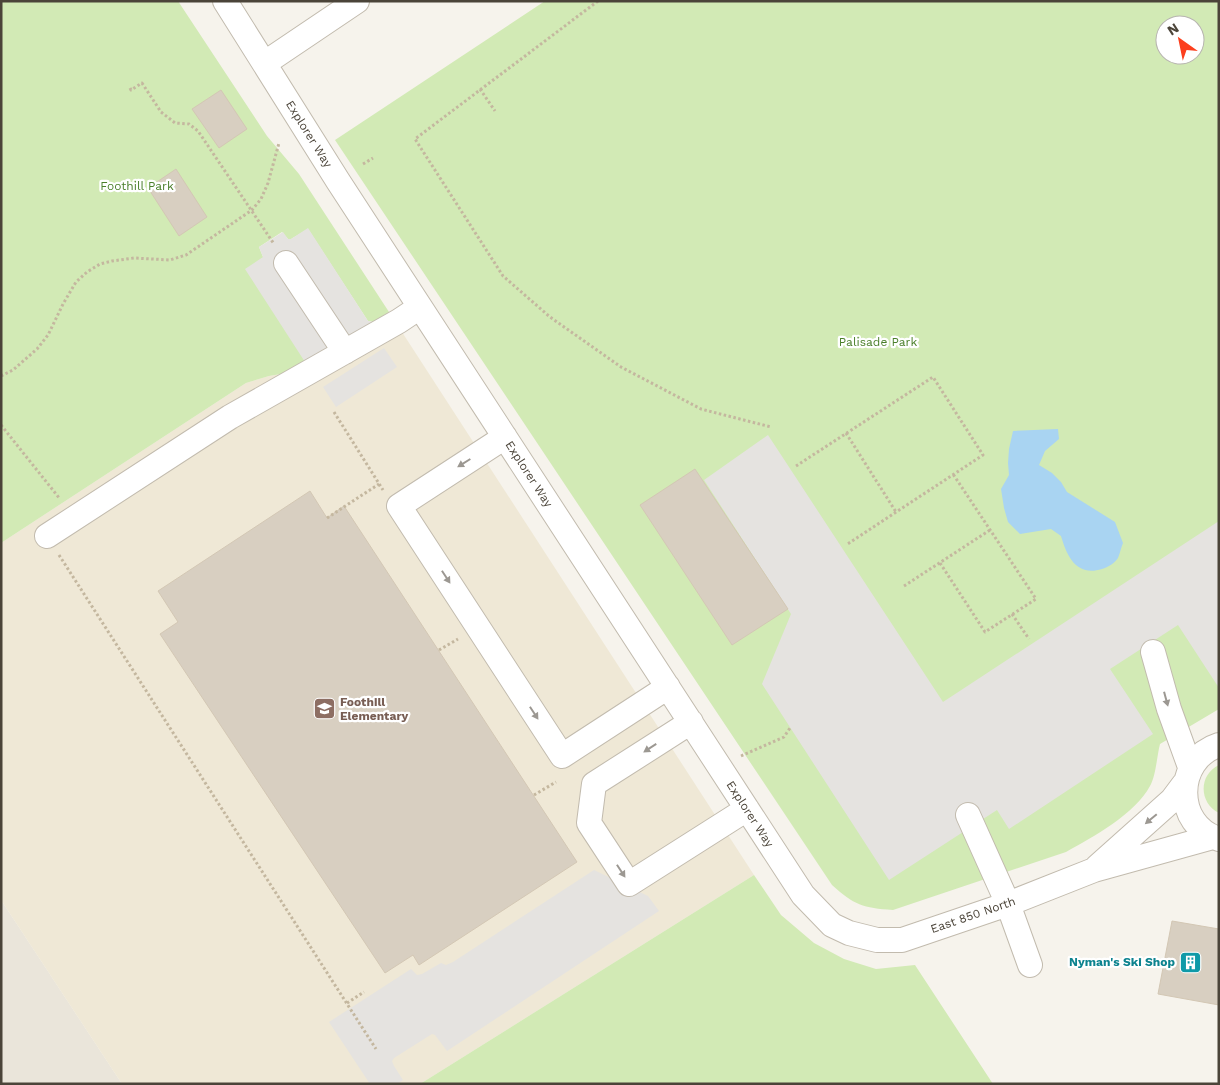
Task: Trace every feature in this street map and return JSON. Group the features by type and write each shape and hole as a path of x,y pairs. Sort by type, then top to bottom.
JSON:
{"street":[{"name":"Explorer Way","path":"225,1 338,181 804,895 832,925 849,933"},
{"path":"265,63 358,1"},
{"path":"286,263 345,352"},
{"path":"46,536 230,418 420,307"},
{"path":"505,437 399,506 562,756 668,687"},
{"path":"1153,652 1187,776 1184,800 1189,815 1199,828 1216,838"},
{"path":"691,722 594,784 590,823 629,884 747,809"},
{"name":"East 850 North","path":"1094,870 1172,800 1201,754 1219,745"},
{"path":"968,815 1008,904 1030,965"},
{"name":"East 850 North","path":"849,933 877,940 902,940 1008,904 1094,870 1216,838"}],"path":[{"path":"598,1 415,139 503,276 550,317 621,367 701,409 771,427"},
{"path":"130,88 131,90 142,83 161,112 175,123 189,124 198,131 272,242"},
{"path":"480,89 495,111"},
{"path":"1,376 13,370 37,349 48,335 76,282 87,272 100,264 112,261 134,258 170,260 186,255 252,210 261,199 268,183 279,143"},
{"path":"363,164 373,158"},
{"path":"796,466 933,377 983,454 846,545"},
{"path":"334,412 387,497"},
{"path":"1,425 64,504"},
{"path":"846,433 896,512"},
{"path":"940,563 985,632 1036,599 953,474"},
{"path":"326,518 379,484"},
{"path":"904,586 990,530"},
{"path":"46,536 376,1049"},
{"path":"1012,614 1029,639"},
{"path":"439,650 461,638"},
{"path":"740,756 784,737 790,728"},
{"path":"534,795 556,782"},
{"path":"347,1003 364,992"}],"shaded area":[{"path":"308,228 368,321 373,322 305,362 245,269 263,257 259,247 283,232 288,239 291,239"},
{"name":"Foothill Elementary","path":"389,312 754,875 420,1084 122,1084 1,900 1,543 246,383 269,376 293,372 304,367"},
{"path":"384,348 397,367 336,407 323,387"},
{"path":"768,435 943,702 1219,521 1219,688 1178,625 1110,669 1153,734 1009,829 997,810 889,880 762,684 791,614 704,480"},
{"path":"594,870 648,896 659,911 447,1051 435,1035 432,1034 394,1058 392,1061 394,1066 403,1080 397,1084 370,1084 329,1022 411,969 417,975 441,963 446,965 453,962"},
{"path":"1,900 122,1084 1,1084"}],"green space":[{"name":"Foothill Park","path":"1,1 178,1 267,136 299,174 389,312 373,322 368,321 308,229 291,239 288,239 282,232 259,247 305,362 293,372 269,376 246,383 1,543"},
{"name":"Palisade Park","path":"545,1 1219,1 1219,709 1160,744 1154,777 1143,796 1112,824 1066,852 893,910 860,904 847,897 832,885 335,140"},
{"path":"1219,765 1219,813 1208,803 1205,796 1204,782 1207,775"},
{"path":"754,875 781,915 814,943 844,959 876,969 915,965 993,1084 420,1084"}],"water":[{"path":"1058,429 1059,439 1045,451 1039,465 1052,473 1067,492 1115,522 1123,543 1117,560 1102,569 1093,571 1080,568 1070,558 1061,536 1051,529 1020,534 1008,522 1001,489 1009,475 1009,449 1013,431"}],"building":[{"path":"221,90 247,129 219,148 192,109"},
{"path":"176,169 207,217 179,236 148,188"},
{"path":"695,469 788,609 732,645 640,505"},
{"path":"310,491 327,518 344,506 577,862 419,965 413,955 385,973 160,634 178,622 158,591"},
{"name":"Nyman's Ski Shop","path":"1172,921 1219,929 1219,1005 1158,994"}],"place":[{"name":"Foothill Elementary","path":"324,709"},
{"name":"Nyman's Ski Shop","path":"1191,962"}]}
